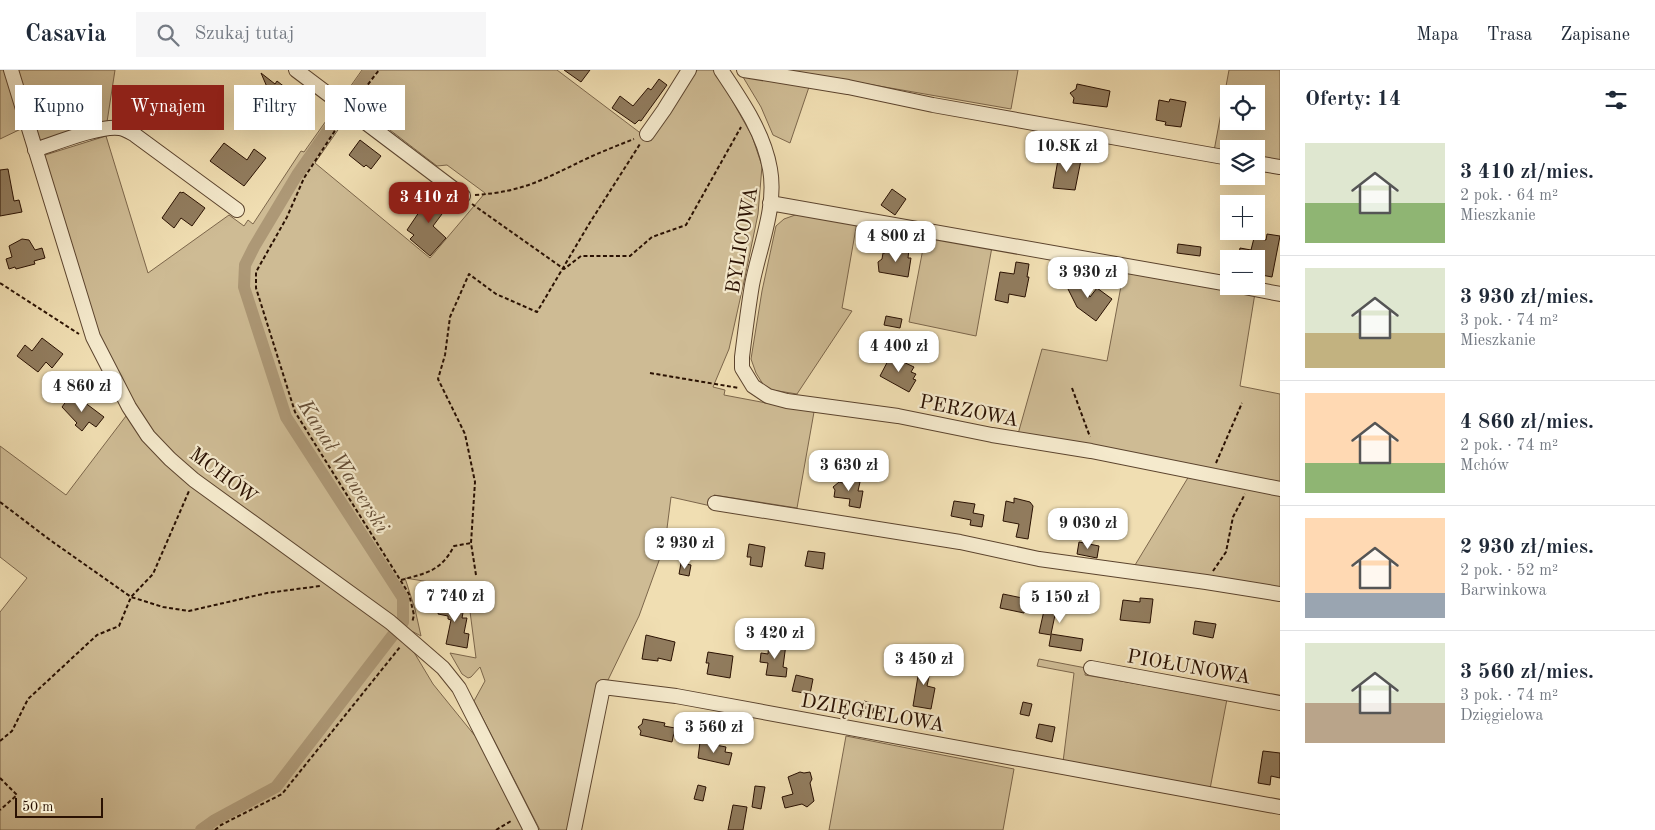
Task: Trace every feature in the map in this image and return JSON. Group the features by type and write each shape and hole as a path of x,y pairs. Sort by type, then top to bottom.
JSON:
{"street":[{"name":"MCHÓW","path":"11,70 89,337 129,408 148,436 194,480 390,622 443,668 459,688 531,830"},
{"path":"296,70 325,92"},
{"path":"646,134 664,110 689,70"},
{"name":"BYLICOWA","path":"721,70 749,114 770,168 772,182 770,203 752,286 742,357 742,368 747,378 761,392"},
{"path":"744,70 848,87 933,105 1220,156"},
{"path":"35,150 100,130 124,129 237,210"},
{"path":"376,130 463,196"},
{"path":"1265,164 1280,167"},
{"path":"770,203 1220,282"},
{"path":"1265,291 1280,294"},
{"name":"PERZOWA","path":"761,392 787,401 898,416 1280,489"},
{"path":"714,503 960,542 1039,559 1280,594"},
{"name":"PIOŁUNOWA","path":"1091,668 1280,703"},
{"name":"DZIĘGIELOWA","path":"574,830 602,687 676,696 1280,807"}],"path":[{"path":"364,85 379,70"},
{"path":"564,269 580,256 630,256 652,237 686,225 749,114"},
{"path":"215,830 221,825 282,794 408,637 414,615 409,594 401,580 295,412 256,288 256,272 287,217 304,178 331,130"},
{"path":"463,196 513,191 541,182 588,158 646,134"},
{"path":"476,575 471,543 476,482 465,434 438,379 445,355 450,318 469,274 496,294 537,312 589,224 646,134"},
{"path":"463,196 564,269"},
{"path":"0,283 89,337"},
{"path":"650,373 761,392"},
{"path":"1072,388 1090,435 1091,452"},
{"path":"1210,475 1242,403"},
{"path":"0,741 12,731 28,699 97,635 120,626 131,598 153,574 194,480"},
{"path":"1206,582 1226,552 1232,517 1251,484"},
{"path":"0,502 131,598 163,607 189,611 267,593 336,584"},
{"path":"401,580 429,572 446,560 454,546 471,543"},
{"path":"0,778 17,795 0,810"},
{"path":"496,830 524,814"}],"shaded area":[{"path":"0,70 5,70 15,102 15,130 19,130 0,139"},
{"path":"18,70 115,70 107,122 102,124 102,85 22,85"},
{"path":"362,70 557,70 651,141 697,70 715,70 752,136 762,166 758,214 729,349 713,387 725,390 724,395 814,412 797,508 714,495 711,506 671,497 665,544 639,616 608,680 600,680 569,830 540,830 474,701 485,681 480,667 468,678 462,674 450,653 476,658 467,588 405,578 421,636 404,627 198,475 174,455 153,432 133,405 101,343 42,156 106,136 148,273 229,215 244,226 248,220 253,224 301,151 304,152 325,122 325,130 338,130 315,163 430,258 485,193 447,165 437,166 390,130 405,130 405,85 351,85"},
{"path":"787,70 1018,70 1011,109"},
{"path":"1229,70 1280,70 1280,163 1265,160 1265,140 1220,140 1220,152 1214,151 1220,119 1220,130 1265,130 1265,85 1226,85"},
{"path":"740,72 809,87 790,143 773,135 761,107"},
{"path":"34,130 81,130 38,143"},
{"path":"798,214 857,222 842,308 852,311 797,394 766,389 756,373 751,359 762,291 776,226 784,219"},
{"path":"926,233 992,247 976,336 909,322"},
{"path":"1124,270 1220,287 1220,295 1255,295 1240,386 1280,394 1280,483 1018,434 1042,349 1107,361"},
{"path":"126,416 144,440 387,626 412,649 433,684 484,747 524,830 0,830 0,612 27,578 0,557 0,446 66,495"},
{"path":"1189,476 1280,494 1280,589 1132,570"},
{"path":"1039,659 1086,668 1085,675 1227,699 1210,789 1063,762 1074,673 1037,666"},
{"path":"846,736 1014,769 1003,830 829,830"}],"building":[{"path":"564,70 590,70 581,82"},
{"path":"261,73 275,84 277,81 282,85 266,85"},
{"path":"659,79 667,85 641,121 639,120 635,124 612,108 620,96 633,106 648,88 651,90"},
{"path":"1077,84 1110,91 1107,107 1073,103 1074,98 1070,93 1076,89"},
{"path":"1170,99 1186,102 1181,127 1165,125 1166,122 1156,120 1159,100 1169,102"},
{"path":"360,140 381,156 371,169 366,165 364,167 349,155"},
{"path":"224,143 247,160 254,149 266,158 244,186 210,161"},
{"path":"1059,154 1081,160 1075,190 1053,188"},
{"path":"8,169 14,201 19,200 22,212 0,216 0,170"},
{"path":"892,189 906,199 895,215 881,205"},
{"path":"434,190 451,202 433,226 446,238 430,256 410,239 414,235 407,230"},
{"path":"180,192 183,192 205,208 192,226 181,218 174,228 162,218"},
{"path":"1267,234 1280,236 1272,277 1265,276 1265,250 1251,250 1254,240 1266,240"},
{"path":"22,239 29,240 35,250 42,248 45,258 34,261 35,264 9,269 6,259 12,257 9,246"},
{"path":"1178,244 1201,247 1200,256 1177,253"},
{"path":"897,247 909,249 908,258 911,258 908,277 879,272 878,262 882,259 883,253 886,250 896,252"},
{"path":"1016,262 1029,264 1027,277 1029,277 1025,297 1009,294 1008,303 995,300 1000,272 1014,274"},
{"path":"1078,275 1090,297 1097,288 1112,299 1096,321 1077,307 1065,283"},
{"path":"886,316 902,319 900,328 884,325"},
{"path":"42,338 63,354 52,368 46,362 38,372 17,356 25,345 32,351"},
{"path":"899,354 899,360 914,367 911,372 916,374 913,379 916,380 909,392 880,376 891,355"},
{"path":"72,393 104,417 96,427 89,422 82,431 75,425 77,423 62,407"},
{"path":"843,479 860,482 858,491 863,491 860,508 849,506 850,499 834,497 835,490 833,487 839,482 843,483"},
{"path":"1014,498 1030,502 1033,506 1028,539 1016,537 1019,524 1003,521 1006,501 1014,503"},
{"path":"954,501 975,504 973,513 984,515 982,527 970,525 971,520 951,516"},
{"path":"1079,542 1099,546 1097,558 1077,554"},
{"path":"749,544 765,547 762,567 750,565 751,557 747,557"},
{"path":"808,551 825,553 823,569 805,566"},
{"path":"681,563 691,565 689,576 679,574"},
{"path":"1003,594 1027,599 1024,613 1000,608"},
{"path":"1074,594 1078,606 1055,615 1051,634 1083,639 1081,651 1049,646 1051,635 1039,633 1045,606"},
{"path":"1140,598 1153,599 1150,623 1120,620 1123,600 1140,602"},
{"path":"448,599 465,602 462,618 467,618 464,633 469,634 467,648 446,644 451,620 448,619 448,616 438,614 440,603 447,604"},
{"path":"1195,621 1216,624 1213,638 1193,634"},
{"path":"646,635 675,642 671,661 658,658 658,661 642,659"},
{"path":"769,642 786,644 783,667 787,668 786,677 766,675 768,663 760,662 761,653 768,654"},
{"path":"708,652 733,656 730,678 707,674"},
{"path":"917,659 932,663 927,686 935,688 931,709 913,706 919,670 914,669"},
{"path":"796,675 813,679 810,694 792,691"},
{"path":"864,701 875,704 873,713 862,710"},
{"path":"1023,702 1032,704 1029,716 1020,714"},
{"path":"643,719 665,723 664,726 675,728 672,742 640,735 641,731 638,727 642,724"},
{"path":"1039,724 1055,727 1052,742 1036,738"},
{"path":"700,742 726,747 725,752 732,753 729,765 698,758"},
{"path":"1263,751 1280,753 1280,778 1271,776 1270,785 1258,783"},
{"path":"800,772 810,772 812,779 810,783 814,801 807,807 802,804 785,808 782,797 793,794 788,777"},
{"path":"698,785 706,787 703,801 694,799"},
{"path":"755,786 765,787 761,809 752,807"},
{"path":"733,805 747,807 743,830 728,830"}],"waterway":[{"name":"Kanał Wawerski","path":"201,830 215,820 276,787 403,622 403,598 286,417 244,287 245,265 254,247 297,175 370,70"}]}
